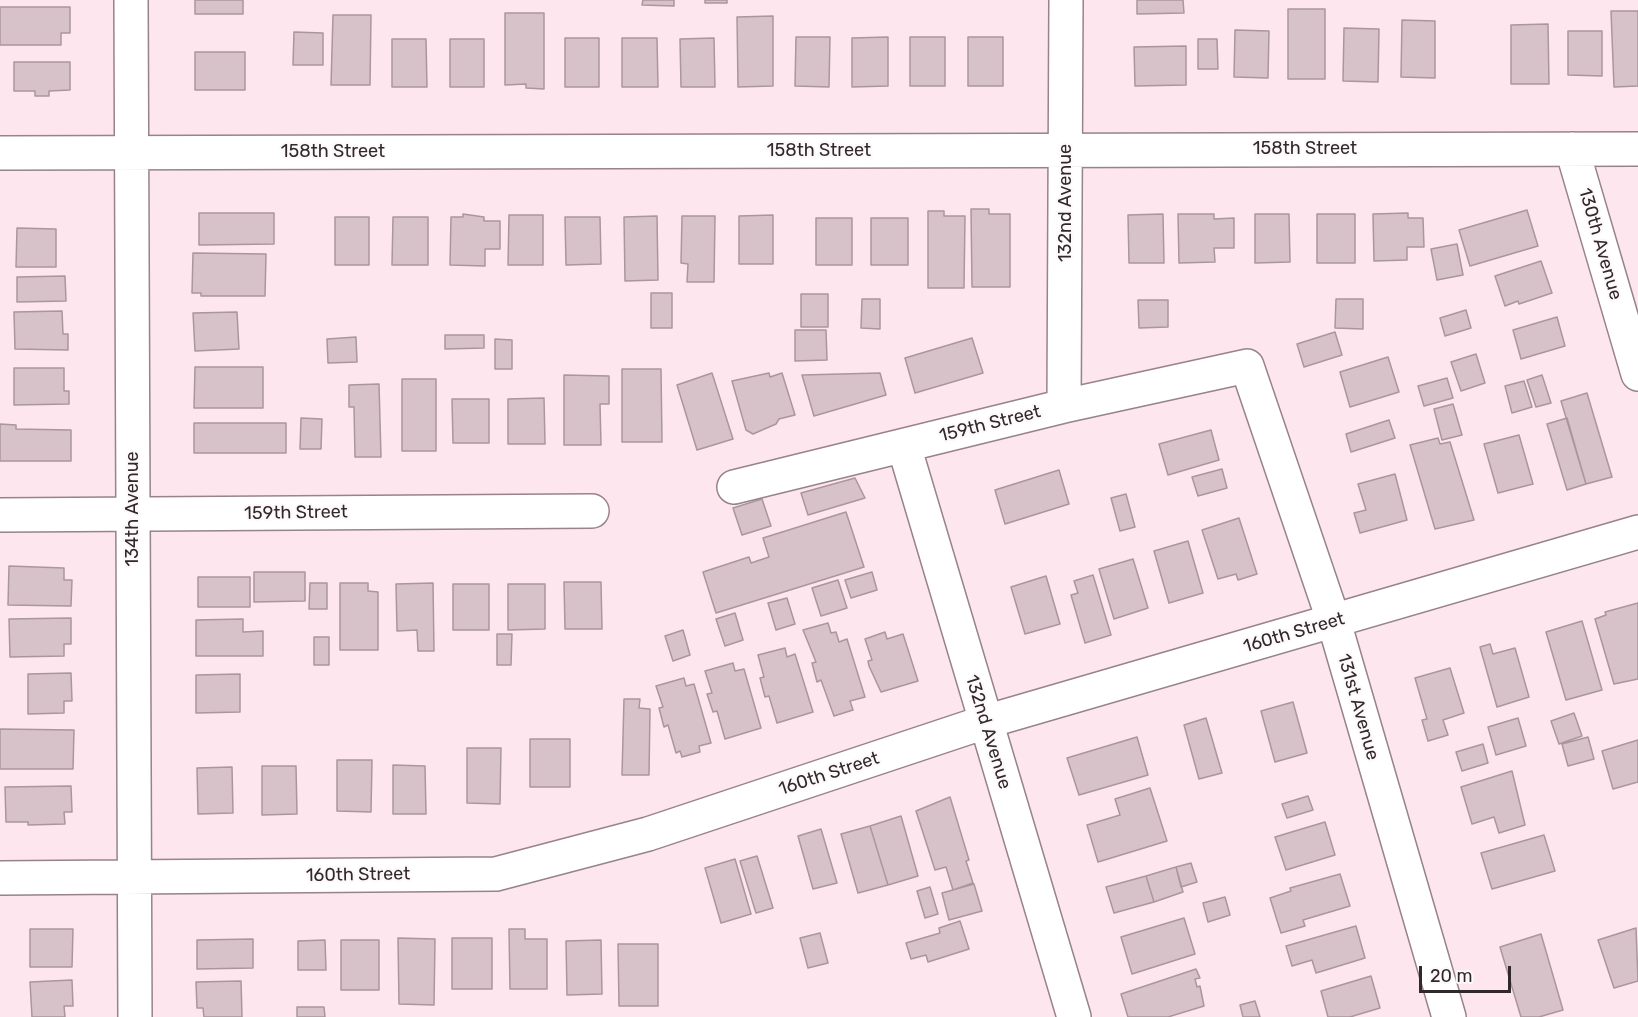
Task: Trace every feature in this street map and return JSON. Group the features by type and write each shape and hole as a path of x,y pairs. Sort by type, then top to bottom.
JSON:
{"street":[{"name":"134th Avenue","path":"131,0 135,1017"},
{"name":"132nd Avenue","path":"1064,406 1066,0"},
{"name":"130th Avenue","path":"1572,149 1638,374"},
{"name":"158th Street","path":"0,153 1638,149"},
{"name":"159th Street","path":"734,487 1064,406 1247,366"},
{"name":"131st Avenue","path":"1247,366 1334,622 1449,1017"},
{"name":"132nd Avenue","path":"904,446 1074,1017"},
{"name":"159th Street","path":"0,515 592,511"},
{"name":"160th Street","path":"0,878 496,874 648,834 985,722 1638,532"}],"building":[{"path":"195,0 243,0 243,14 195,14"},
{"path":"643,0 674,0 674,6 642,5"},
{"path":"705,0 727,0 727,3 705,3"},
{"path":"1137,0 1183,0 1184,13 1137,14"},
{"path":"0,7 70,7 70,33 61,33 61,45 0,45"},
{"path":"1288,9 1325,9 1325,79 1288,79"},
{"path":"1611,11 1638,11 1638,86 1614,87"},
{"path":"505,13 544,13 544,89 526,88 526,84 505,85"},
{"path":"333,15 371,15 370,85 331,85"},
{"path":"773,16 773,86 738,87 737,17"},
{"path":"1402,20 1435,21 1435,78 1401,77"},
{"path":"1548,24 1549,84 1511,84 1511,25"},
{"path":"1344,28 1379,29 1378,82 1343,81"},
{"path":"1235,30 1269,31 1268,78 1234,77"},
{"path":"1568,31 1602,31 1602,76 1568,75"},
{"path":"294,32 323,33 323,65 293,65"},
{"path":"796,37 830,37 829,87 795,86"},
{"path":"888,37 888,86 852,87 852,38"},
{"path":"910,37 945,37 945,86 910,86"},
{"path":"968,37 1003,37 1003,86 968,86"},
{"path":"565,38 599,38 599,87 565,87"},
{"path":"622,38 657,38 658,87 622,87"},
{"path":"714,38 715,87 681,87 680,39"},
{"path":"392,39 426,39 427,87 392,87"},
{"path":"450,39 484,39 484,87 450,87"},
{"path":"1198,39 1217,39 1218,69 1198,69"},
{"path":"1186,46 1186,85 1135,86 1134,47"},
{"path":"195,52 245,52 245,90 195,90"},
{"path":"14,62 70,62 70,90 49,91 49,96 35,96 35,91 14,91"},
{"path":"971,209 989,209 989,214 1010,214 1010,287 972,287"},
{"path":"1527,210 1538,246 1470,266 1459,230"},
{"path":"928,211 944,211 944,216 965,216 964,288 928,288"},
{"path":"199,213 274,213 274,244 199,245"},
{"path":"1408,213 1408,218 1423,218 1424,247 1407,247 1407,260 1374,261 1373,214"},
{"path":"463,214 484,217 484,221 500,221 500,249 485,249 485,266 450,265 451,217 463,217"},
{"path":"1163,214 1164,263 1129,263 1128,215"},
{"path":"1178,214 1214,214 1214,219 1234,218 1234,248 1214,248 1215,262 1179,263"},
{"path":"1255,214 1289,214 1290,262 1255,263"},
{"path":"1317,214 1355,214 1355,263 1317,263"},
{"path":"509,215 543,215 543,265 508,265"},
{"path":"773,215 773,264 739,264 739,216"},
{"path":"657,216 658,280 625,281 624,217"},
{"path":"682,216 715,216 714,282 687,282 688,264 681,263"},
{"path":"335,217 369,217 369,265 335,265"},
{"path":"393,217 428,217 428,265 392,265"},
{"path":"565,217 600,217 601,264 566,265"},
{"path":"816,218 852,218 852,265 816,265"},
{"path":"871,218 908,218 908,265 871,265"},
{"path":"17,228 56,229 56,267 16,267"},
{"path":"1457,244 1463,275 1437,280 1431,249"},
{"path":"193,253 266,254 265,296 201,296 201,293 192,293"},
{"path":"1541,261 1552,293 1519,304 1518,301 1505,306 1495,276"},
{"path":"65,276 66,301 17,302 17,277"},
{"path":"651,293 672,293 672,328 651,328"},
{"path":"801,294 828,294 828,327 801,327"},
{"path":"862,299 880,299 880,329 861,328"},
{"path":"1336,299 1363,299 1363,329 1335,328"},
{"path":"1138,300 1168,300 1168,327 1139,328"},
{"path":"1466,310 1471,328 1445,336 1440,318"},
{"path":"62,311 63,334 68,334 68,350 15,349 14,312"},
{"path":"237,312 239,349 195,351 193,313"},
{"path":"1557,317 1565,346 1521,359 1513,330"},
{"path":"795,330 826,330 827,360 795,361"},
{"path":"1335,332 1342,355 1304,367 1297,344"},
{"path":"445,335 484,335 484,348 445,349"},
{"path":"356,337 357,362 328,363 327,339"},
{"path":"972,338 983,373 915,393 905,358"},
{"path":"495,339 512,340 512,369 495,369"},
{"path":"1476,354 1485,383 1461,391 1451,362"},
{"path":"1388,357 1399,392 1350,407 1340,372"},
{"path":"195,367 263,367 263,408 194,408"},
{"path":"14,368 64,368 64,391 69,391 69,404 14,405"},
{"path":"622,369 661,369 662,442 622,442"},
{"path":"712,373 733,439 697,450 677,385"},
{"path":"769,373 770,377 782,373 795,415 779,419 776,424 753,434 746,430 732,381"},
{"path":"880,373 886,395 814,416 802,375"},
{"path":"564,375 609,376 609,404 600,404 601,445 564,445"},
{"path":"1542,375 1551,403 1536,407 1527,380"},
{"path":"1447,378 1453,398 1424,406 1418,386"},
{"path":"402,379 436,379 436,451 402,451"},
{"path":"1524,381 1532,407 1512,413 1505,386"},
{"path":"379,384 381,457 355,457 354,407 349,407 349,385"},
{"path":"1587,393 1612,477 1586,484 1561,401"},
{"path":"544,398 545,444 508,444 508,399"},
{"path":"452,399 489,399 489,443 453,443"},
{"path":"1453,404 1462,435 1442,440 1434,409"},
{"path":"301,418 322,419 321,449 300,449"},
{"path":"1567,418 1586,484 1567,490 1547,424"},
{"path":"1389,420 1395,438 1351,452 1346,434"},
{"path":"194,423 286,423 286,453 194,453"},
{"path":"0,424 16,425 16,429 71,430 71,461 0,461"},
{"path":"1211,430 1219,460 1168,475 1159,444"},
{"path":"1519,435 1533,484 1498,493 1484,444"},
{"path":"1438,438 1440,444 1450,442 1474,520 1435,529 1410,445"},
{"path":"1222,469 1227,488 1198,496 1192,477"},
{"path":"1059,470 1069,504 1005,524 995,490"},
{"path":"1395,474 1407,520 1360,533 1354,513 1366,510 1358,484"},
{"path":"855,478 865,498 808,515 801,493"},
{"path":"1126,494 1135,527 1120,531 1111,498"},
{"path":"762,499 771,526 742,535 733,508"},
{"path":"846,512 864,567 716,613 703,572 749,557 751,563 769,557 763,538"},
{"path":"1239,518 1257,574 1238,580 1236,574 1218,579 1202,530"},
{"path":"1188,541 1203,593 1169,603 1154,551"},
{"path":"1133,559 1148,608 1114,619 1099,569"},
{"path":"9,566 64,568 64,580 72,580 71,606 8,605"},
{"path":"254,572 305,572 305,601 254,602"},
{"path":"872,572 877,590 851,598 845,580"},
{"path":"1093,575 1111,635 1085,643 1071,595 1078,593 1074,581"},
{"path":"1046,576 1060,624 1025,634 1011,587"},
{"path":"198,577 250,577 250,607 198,607"},
{"path":"838,580 847,608 821,616 812,588"},
{"path":"564,582 601,582 602,629 565,629"},
{"path":"310,583 327,583 327,609 309,609"},
{"path":"340,583 368,583 368,591 378,592 378,650 340,650"},
{"path":"433,583 434,651 418,651 417,630 397,631 396,584"},
{"path":"453,584 489,584 489,630 453,630"},
{"path":"508,584 545,584 545,629 508,630"},
{"path":"787,598 795,624 776,630 768,603"},
{"path":"1638,603 1638,679 1614,684 1595,619 1606,615 1605,612"},
{"path":"735,613 743,640 725,646 716,619"},
{"path":"71,618 71,644 64,644 64,656 10,657 9,619"},
{"path":"243,619 243,632 263,631 263,656 196,656 196,620"},
{"path":"1582,621 1602,690 1566,700 1546,632"},
{"path":"828,623 831,633 836,632 839,642 847,639 865,697 850,701 853,710 834,716 821,680 817,682 812,663 816,662 803,630"},
{"path":"683,630 690,655 673,661 665,636"},
{"path":"885,632 887,639 903,634 918,681 881,692 869,666 868,661 872,660 865,639"},
{"path":"497,634 512,634 511,665 497,665"},
{"path":"314,637 329,637 329,665 314,665"},
{"path":"1490,644 1493,654 1515,648 1529,697 1497,707 1480,647"},
{"path":"785,648 787,657 795,654 813,712 777,723 769,696 765,697 760,678 764,677 758,655"},
{"path":"733,663 735,671 744,669 761,728 725,739 717,711 713,712 707,694 712,693 705,671"},
{"path":"1450,668 1464,713 1443,720 1448,735 1428,741 1422,720 1427,719 1415,678"},
{"path":"71,673 72,701 64,701 64,713 28,714 28,674"},
{"path":"240,674 240,712 196,713 196,675"},
{"path":"684,678 686,686 694,684 711,743 699,746 700,752 682,757 680,751 676,753 668,725 664,727 659,708 663,707 656,686"},
{"path":"624,699 640,699 639,708 650,709 649,775 622,775"},
{"path":"1293,702 1307,753 1275,762 1261,711"},
{"path":"1574,713 1582,736 1559,744 1551,721"},
{"path":"1206,718 1222,773 1199,779 1184,725"},
{"path":"1518,718 1526,746 1496,755 1488,727"},
{"path":"0,729 74,730 73,769 0,769"},
{"path":"1137,737 1148,775 1079,795 1067,758"},
{"path":"1588,737 1594,759 1568,766 1562,744"},
{"path":"530,739 570,739 570,787 530,787"},
{"path":"1638,740 1638,782 1613,789 1602,751"},
{"path":"1483,744 1488,763 1462,771 1456,752"},
{"path":"467,748 501,748 500,804 467,803"},
{"path":"337,760 372,760 371,812 337,811"},
{"path":"393,765 425,766 426,814 393,814"},
{"path":"262,766 296,766 297,814 262,815"},
{"path":"232,767 233,813 198,814 197,768"},
{"path":"1512,771 1525,825 1499,833 1494,817 1472,824 1461,787"},
{"path":"71,786 72,812 64,812 65,824 28,825 28,822 6,822 5,787"},
{"path":"1150,788 1167,841 1098,862 1087,825 1120,815 1115,799"},
{"path":"1308,796 1313,810 1287,818 1282,804"},
{"path":"950,797 969,860 966,861 973,883 953,890 946,867 935,870 916,811"},
{"path":"901,816 918,876 888,885 870,826"},
{"path":"1325,822 1335,855 1286,870 1275,837"},
{"path":"870,826 888,885 858,893 841,834"},
{"path":"821,829 837,883 813,889 798,836"},
{"path":"1544,835 1555,871 1492,889 1481,853"},
{"path":"757,856 773,908 756,913 740,861"},
{"path":"735,859 751,914 721,923 705,868"},
{"path":"1191,863 1197,882 1181,887 1176,867"},
{"path":"1176,867 1183,892 1154,902 1146,876"},
{"path":"1340,874 1350,906 1303,920 1305,926 1281,933 1270,898 1291,891 1290,888"},
{"path":"1146,876 1154,902 1114,913 1106,887"},
{"path":"974,884 982,911 949,920 942,893"},
{"path":"930,887 938,914 925,918 917,891"},
{"path":"1225,897 1230,915 1208,922 1203,903"},
{"path":"1184,918 1195,954 1132,974 1121,937"},
{"path":"960,921 969,949 928,962 926,955 911,959 906,943 940,933 939,928"},
{"path":"1356,926 1365,958 1316,973 1312,960 1292,966 1286,946"},
{"path":"1636,928 1638,981 1614,988 1598,940"},
{"path":"30,929 73,929 72,967 30,967"},
{"path":"509,929 525,929 525,939 547,939 547,989 510,989"},
{"path":"820,933 828,963 808,968 800,938"},
{"path":"1541,934 1563,1010 1539,1017 1521,1017 1500,947"},
{"path":"398,938 435,939 434,1005 399,1004"},
{"path":"452,938 492,938 492,989 452,989"},
{"path":"253,939 253,968 197,969 197,940"},
{"path":"325,940 326,970 298,970 298,941"},
{"path":"341,940 379,940 379,990 341,990"},
{"path":"601,940 602,994 567,995 566,941"},
{"path":"618,944 658,944 658,1006 619,1006"},
{"path":"1196,969 1200,978 1195,979 1197,987 1200,986 1204,1006 1168,1017 1128,1017 1121,994"},
{"path":"1371,976 1380,1008 1350,1017 1328,1017 1321,991"},
{"path":"72,980 73,1006 64,1006 65,1017 32,1017 30,982"},
{"path":"241,981 242,1017 204,1017 203,1008 197,1008 196,982"},
{"path":"1255,1001 1260,1017 1243,1017 1240,1005"},
{"path":"297,1007 324,1007 325,1017 297,1017"}]}
